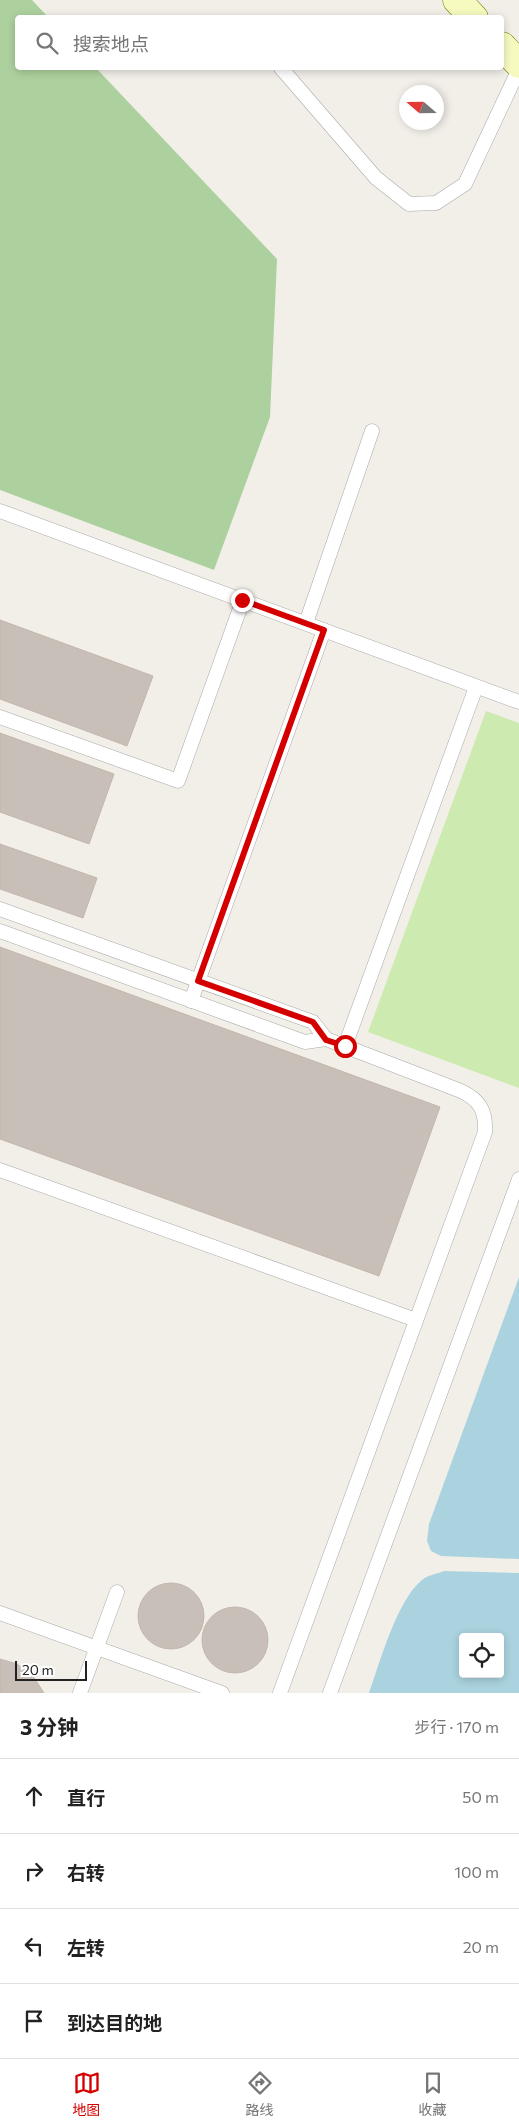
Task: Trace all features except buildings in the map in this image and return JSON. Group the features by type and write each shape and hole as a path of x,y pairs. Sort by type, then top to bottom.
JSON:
{"street":[{"path":"457,0 471,15"},
{"path":"504,48 519,64"}],"lane":[{"path":"283,70 376,178 409,204 436,204 465,184 519,69"},
{"path":"306,623 372,431"},
{"path":"0,511 519,702"},
{"path":"0,718 178,781 242,600"},
{"path":"191,1001 324,630"},
{"path":"345,1046 476,686"},
{"path":"0,909 313,1022 326,1040"},
{"path":"0,931 305,1042 326,1040 345,1046 473,1096 482,1106 486,1118 485,1132 280,1693"},
{"path":"0,1170 416,1320"},
{"path":"330,1693 519,1179"},
{"path":"80,1693 116,1592"},
{"path":"0,1613 222,1693"}],"green space":[{"path":"0,0 32,0 46,15 15,15 15,70 98,70 277,259 270,417 214,570 0,490"},
{"path":"486,711 519,723 519,1088 368,1032"}],"water":[{"path":"519,1277 519,1559 441,1556 431,1551 427,1541 429,1524"},
{"path":"444,1571 519,1573 519,1693 369,1693 397,1616 413,1589 427,1577"}],"route":[{"path":"242,600 324,630 198,981 313,1022 326,1040 345,1046"}]}
